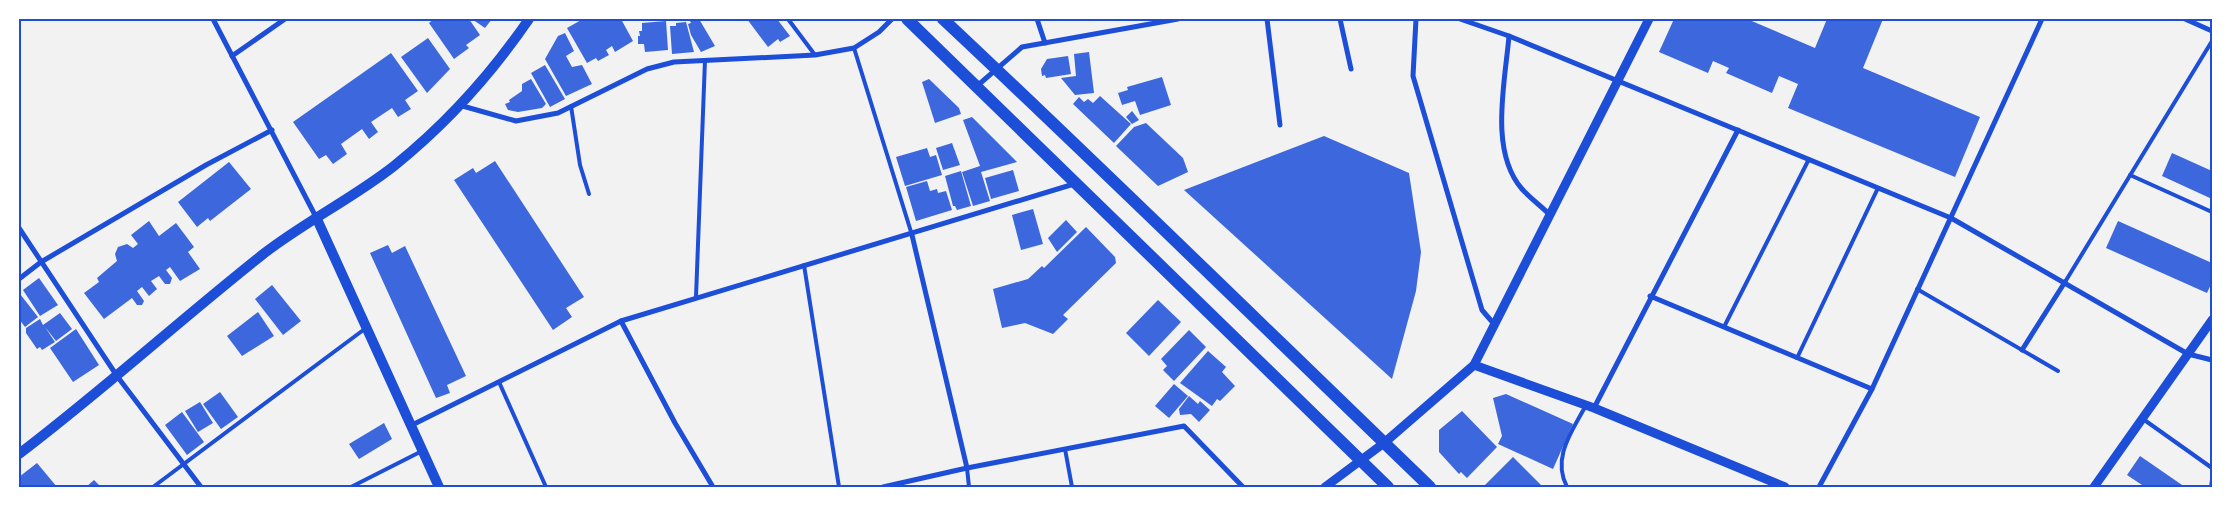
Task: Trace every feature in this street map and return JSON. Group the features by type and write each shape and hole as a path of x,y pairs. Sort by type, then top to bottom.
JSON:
{"main road":[{"path":"19,454 262,256 316,217 350,197 394,166 458,105 510,46 529,19"},
{"path":"907,19 1388,487"},
{"path":"943,19 1173,237 1430,487"},
{"path":"316,217 439,487"}],"street":[{"path":"213,19 316,217"},
{"path":"232,56 285,19"},
{"path":"458,105 516,121 558,113 647,69 674,62 815,55 854,48 879,32 892,19"},
{"path":"1037,19 1045,43"},
{"path":"977,87 1022,47 1178,19"},
{"path":"1267,19 1280,125"},
{"path":"1340,19 1351,68"},
{"path":"1416,19 1413,76 1482,310 1494,324"},
{"path":"1460,19 1509,36 1951,218 2188,354 2212,360"},
{"path":"1325,487 1384,443 1474,365 1649,19"},
{"path":"1819,487 1872,389 2042,19"},
{"path":"2185,19 2212,31"},
{"path":"1509,36 1501,137 1508,166 1521,188 1550,215"},
{"path":"19,278 41,262 206,165 272,130"},
{"path":"1590,407 1738,130"},
{"path":"410,426 621,321 804,265 912,235 1077,183"},
{"path":"19,228 117,376 201,487"},
{"path":"912,235 967,468"},
{"path":"2022,350 2065,282"},
{"path":"1650,296 1872,389"},
{"path":"2094,487 2212,320"},
{"path":"621,321 675,423 713,487"},
{"path":"1474,365 1590,407 1785,487"},
{"path":"883,487 967,468 1184,426 1243,487"}],"lane":[{"path":"788,19 815,55"},
{"path":"2065,282 2212,41"},
{"path":"854,48 912,235"},
{"path":"696,297 705,60"},
{"path":"571,106 580,165 589,194"},
{"path":"1724,327 1808,159"},
{"path":"2130,175 2212,212"},
{"path":"1797,358 1878,188"},
{"path":"804,265 840,487"},
{"path":"1917,289 2058,371"},
{"path":"152,487 366,328"},
{"path":"499,382 546,487"},
{"path":"1567,487 1561,476 1560,460 1566,443 1590,407"},
{"path":"2143,419 2212,468"},
{"path":"1065,449 1072,487"},
{"path":"351,487 422,451"},
{"path":"967,468 970,487"},
{"path":"2211,487 2212,480"}],"building":[{"path":"434,19 469,19 480,35 466,45 469,48 454,59 429,23"},
{"path":"472,19 492,19 485,28"},
{"path":"583,19 621,19 633,41 615,52 612,46 606,50 609,55 598,61 596,58 587,63 567,28"},
{"path":"689,19 699,19 715,46 701,52 691,35 688,24 691,23"},
{"path":"747,19 777,19 790,36 780,42 778,39 768,47"},
{"path":"1674,19 1747,19 1815,48 1827,19 1883,19 1863,68 1980,117 1955,177 1788,108 1798,84 1779,76 1772,93 1726,73 1729,68 1713,61 1708,73 1659,52"},
{"path":"666,21 668,50 645,52 644,44 638,44 642,23"},
{"path":"686,22 694,52 672,54 670,26"},
{"path":"565,33 574,51 566,56 572,67 582,65 592,84 566,96 545,59 558,36"},
{"path":"428,38 450,69 427,93 401,57"},
{"path":"1089,52 1094,93 1075,95 1061,78 1076,76 1074,54"},
{"path":"391,53 418,91 405,100 411,109 398,117 392,108 371,122 378,132 369,139 362,129 341,144 347,154 333,164 326,155 319,159 293,122"},
{"path":"1068,56 1071,74 1046,78 1045,75 1042,76 1041,69 1047,59"},
{"path":"545,65 565,99 550,107 531,73"},
{"path":"1162,77 1171,105 1140,115 1135,101 1122,105 1118,93 1128,90 1127,87"},
{"path":"531,79 546,104 542,108 518,112 508,110 505,104 522,91 522,84"},
{"path":"929,79 959,108 961,114 935,123 922,82"},
{"path":"1100,96 1131,124 1114,143 1073,104 1079,97 1084,102 1088,99 1093,103"},
{"path":"1132,111 1139,120 1132,124 1126,117"},
{"path":"972,117 1017,162 981,172 990,201 973,206 962,172 980,166 963,120"},
{"path":"1146,123 1183,158 1188,172 1158,186 1116,146 1134,127"},
{"path":"1324,136 1409,173 1421,252 1416,291 1392,379 1184,190"},
{"path":"952,143 960,165 943,170 936,148"},
{"path":"927,148 930,157 936,155 942,175 905,186 896,157"},
{"path":"2172,153 2212,171 2212,199 2162,176"},
{"path":"495,161 584,297 566,308 572,317 553,330 454,180 473,168 476,173"},
{"path":"229,162 251,189 210,221 208,218 197,227 178,202"},
{"path":"1013,170 1019,191 991,199 985,178"},
{"path":"961,171 971,206 957,210 953,206 945,176"},
{"path":"927,181 930,191 937,189 938,193 946,191 952,210 916,221 906,187"},
{"path":"1033,209 1043,244 1021,250 1012,215"},
{"path":"1066,220 1077,232 1057,252 1048,238"},
{"path":"149,221 159,236 176,223 194,247 188,252 200,269 180,281 170,267 166,270 172,278 170,284 165,284 159,276 151,281 157,289 149,296 142,287 137,291 144,301 142,305 137,305 132,298 104,319 84,293 99,282 97,278 117,261 115,254 118,247 127,244 133,248 138,244 131,235"},
{"path":"2118,221 2212,263 2212,282 2207,293 2106,248"},
{"path":"1086,227 1115,257 1116,263 1063,315 1068,319 1053,334 1025,323 1002,328 993,289 1028,279 1042,266 1044,268"},
{"path":"388,245 392,253 405,246 466,376 447,385 450,393 436,398 370,253"},
{"path":"39,278 58,305 40,316 23,290"},
{"path":"272,285 301,321 283,335 255,299"},
{"path":"20,294 38,317 25,327 19,319"},
{"path":"1158,300 1181,322 1149,356 1126,333"},
{"path":"258,312 274,336 242,356 227,336"},
{"path":"60,313 72,329 56,341 45,327 55,342 42,350 40,347 37,349 26,333 26,328 40,319 43,325"},
{"path":"76,329 99,365 73,382 50,348"},
{"path":"1189,330 1206,347 1174,381 1163,370 1167,366 1161,359"},
{"path":"1208,351 1226,367 1222,372 1235,386 1220,401 1217,399 1212,406 1180,383"},
{"path":"1174,384 1188,396 1169,418 1155,406"},
{"path":"220,392 238,417 221,429 203,404"},
{"path":"1506,394 1573,424 1553,469 1498,444 1502,436 1493,398"},
{"path":"1189,396 1198,404 1200,401 1210,410 1199,422 1191,414 1180,415 1179,409"},
{"path":"200,402 213,423 198,432 185,411"},
{"path":"1462,411 1497,447 1467,478 1461,472 1459,474 1439,452 1439,430"},
{"path":"182,412 204,442 187,455 165,425"},
{"path":"384,423 392,439 359,459 349,444"},
{"path":"2140,456 2185,487 2145,487 2127,475"},
{"path":"1513,457 1543,487 1483,487"},
{"path":"37,463 57,487 19,487 19,477"},
{"path":"94,480 101,487 86,487"}]}
